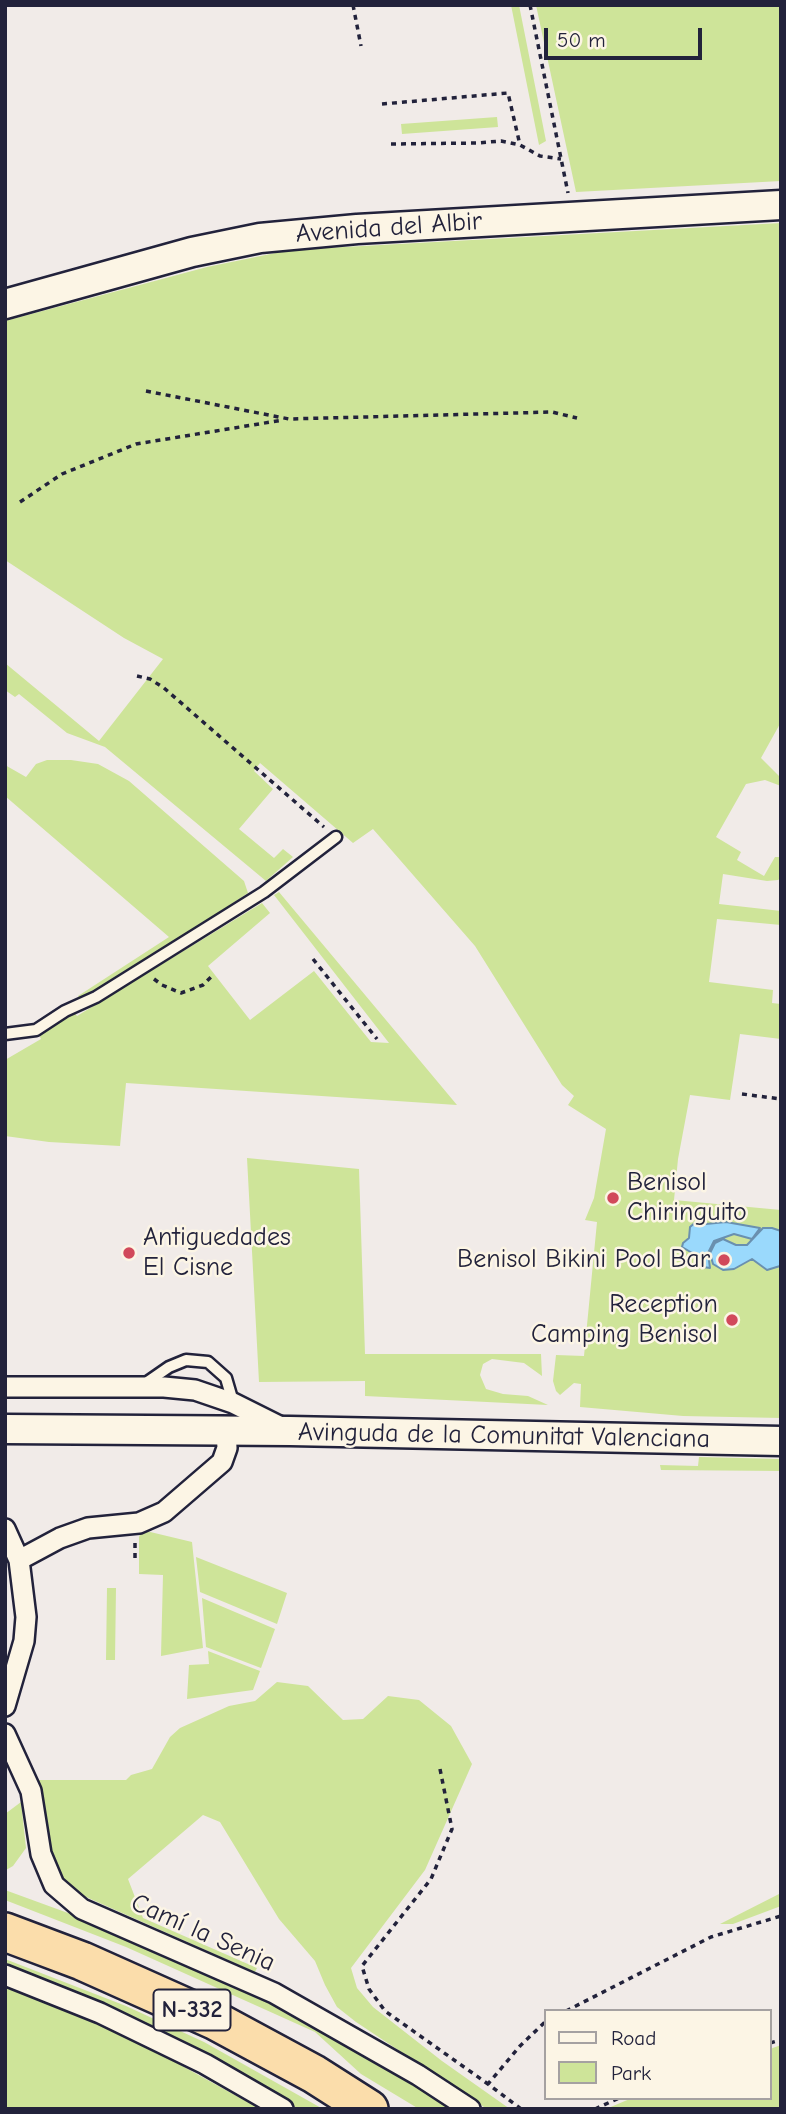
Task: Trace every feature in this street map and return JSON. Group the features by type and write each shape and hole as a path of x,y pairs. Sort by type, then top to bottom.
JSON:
{"highway":[{"path":"5,1917 82,1961"},
{"name":"N-332","path":"5,1932 82,1961 226,2026 314,2074 369,2109"}],"street":[{"name":"Avenida del Albir","path":"5,304 192,252 260,239 357,229 781,205"},
{"path":"5,1387 141,1387 195,1390 233,1403 290,1431"},
{"name":"Avinguda de la Comunitat Valenciana","path":"5,1429 226,1430 781,1441"},
{"path":"19,1560 60,1538 89,1528 139,1523 164,1512 222,1462 227,1448 226,1430"},
{"path":"5,1529 19,1560 26,1617 23,1641 5,1706"},
{"name":"Camí la Senia","path":"5,1734 31,1791 41,1854 54,1885 82,1909 274,1993 418,2075 470,2109"},
{"path":"5,1975 112,2018 205,2064 283,2109"}],"lane":[{"path":"5,1034 36,1030 141,969 264,892 336,837"},
{"path":"141,1387 169,1367 186,1360 208,1362 226,1378 233,1403"}],"path":[{"path":"353,5 361,46"},
{"path":"530,5 573,216"},
{"path":"382,104 508,93 520,145"},
{"path":"391,144 477,144 501,141 520,145 540,156 561,159"},
{"path":"146,391 289,419"},
{"path":"20,502 62,474 136,444 289,419 552,412 577,418"},
{"path":"136,676 150,679 164,688 336,837"},
{"path":"313,959 377,1039"},
{"path":"141,969 162,985 181,993 202,985 213,975"},
{"path":"742,1094 781,1099"},
{"path":"440,1769 452,1829 431,1879 362,1966 369,1989 385,2011 521,2109"},
{"path":"570,2009 710,1937 781,1916"},
{"path":"488,2084 544,2023"},
{"path":"595,2109 615,2100"}],"green space":[{"path":"511,5 519,5 546,141 539,145"},
{"path":"536,5 781,5 781,181 576,192"},
{"path":"497,117 498,127 402,134 401,124"},
{"path":"781,223 781,722 761,758 781,778 781,786 765,780 746,784 716,837 741,852 737,860 764,876 775,857 781,857 781,878 778,880 767,881 723,874 719,904 781,911 781,925 717,919 709,982 773,990 772,1003 781,1004 781,1039 740,1034 730,1100 690,1095 678,1159 674,1200 781,1210 781,1418 683,1416 580,1407 581,1384 574,1383 560,1395 553,1381 556,1355 584,1356 597,1222 585,1220 594,1198 606,1129 568,1105 574,1096 562,1085 475,946 373,829 353,843 260,763 254,771 273,789 239,829 274,858 283,849 293,857 266,881 105,747 67,733 19,694 15,697 5,690 5,663 99,741 163,659 124,638 5,560 5,321 207,267 290,250"},
{"path":"47,760 98,764 129,781 244,881 248,893 80,999 78,996 169,937 5,796 5,765 26,777 36,764"},
{"path":"279,892 457,1105 126,1083 120,1146 49,1142 5,1136 5,1060 41,1039 39,1035 75,1013 77,1016 262,903 270,913 208,966 250,1020 314,971 371,1042 389,1043 274,895"},
{"path":"247,1158 359,1169 365,1354 541,1354 542,1376 524,1363 492,1359 483,1364 480,1375 486,1389 503,1394 528,1396 548,1405 365,1396 365,1381 259,1382"},
{"path":"699,1457 781,1459 781,1471 661,1470 660,1465 698,1466"},
{"path":"142,1530 192,1542 203,1648 161,1656 163,1575 139,1574 139,1537"},
{"path":"196,1557 287,1593 277,1624 200,1592"},
{"path":"107,1588 116,1588 115,1660 106,1660"},
{"path":"202,1598 275,1629 261,1668 206,1647"},
{"path":"208,1651 260,1671 253,1690 187,1699 189,1665 209,1664"},
{"path":"277,1682 308,1686 343,1720 363,1719 388,1696 419,1700 451,1726 472,1764 425,1870 351,1968 357,1988 373,2007 442,2061 510,2109 487,2109 337,2007 315,1961 279,1919 220,1822 203,1815 128,1879 143,1918 257,1968 255,1972 68,1889 59,1879 47,1852 34,1780 126,1780 131,1775 152,1769 170,1737 180,1728 229,1706 255,1701"},
{"path":"21,1802 26,1848 13,1866 6,1870 5,1814"},
{"path":"5,1890 120,1932 256,1993 459,2109 419,2109 361,2074 315,2032 126,1947 5,1900"},
{"path":"781,1893 781,1906 733,1924 720,1924"},
{"path":"5,1959 126,2006 204,2042 323,2109 297,2109 237,2071 125,2014 5,1965"},
{"path":"5,1988 27,1993 78,2012 128,2036 260,2109 5,2109"},
{"path":"781,2045 781,2109 606,2109 627,2100 772,2100 772,2048"}],"water":[{"path":"697,1221 706,1224 726,1222 760,1228 752,1239 734,1234 714,1241 708,1253 710,1268 703,1267 699,1257 682,1247 689,1238 690,1227"},
{"path":"763,1228 781,1231 780,1266 767,1270 752,1259 734,1269 723,1270 713,1264 710,1253 715,1243 723,1239 736,1245 747,1245"}],"place":[{"name":"Benisol Chiringuito","path":"613,1198"},
{"name":"Antiguedades El Cisne","path":"129,1253"},
{"name":"Benisol Bikini Pool Bar","path":"724,1260"},
{"name":"Reception Camping Benisol","path":"732,1320"}]}
